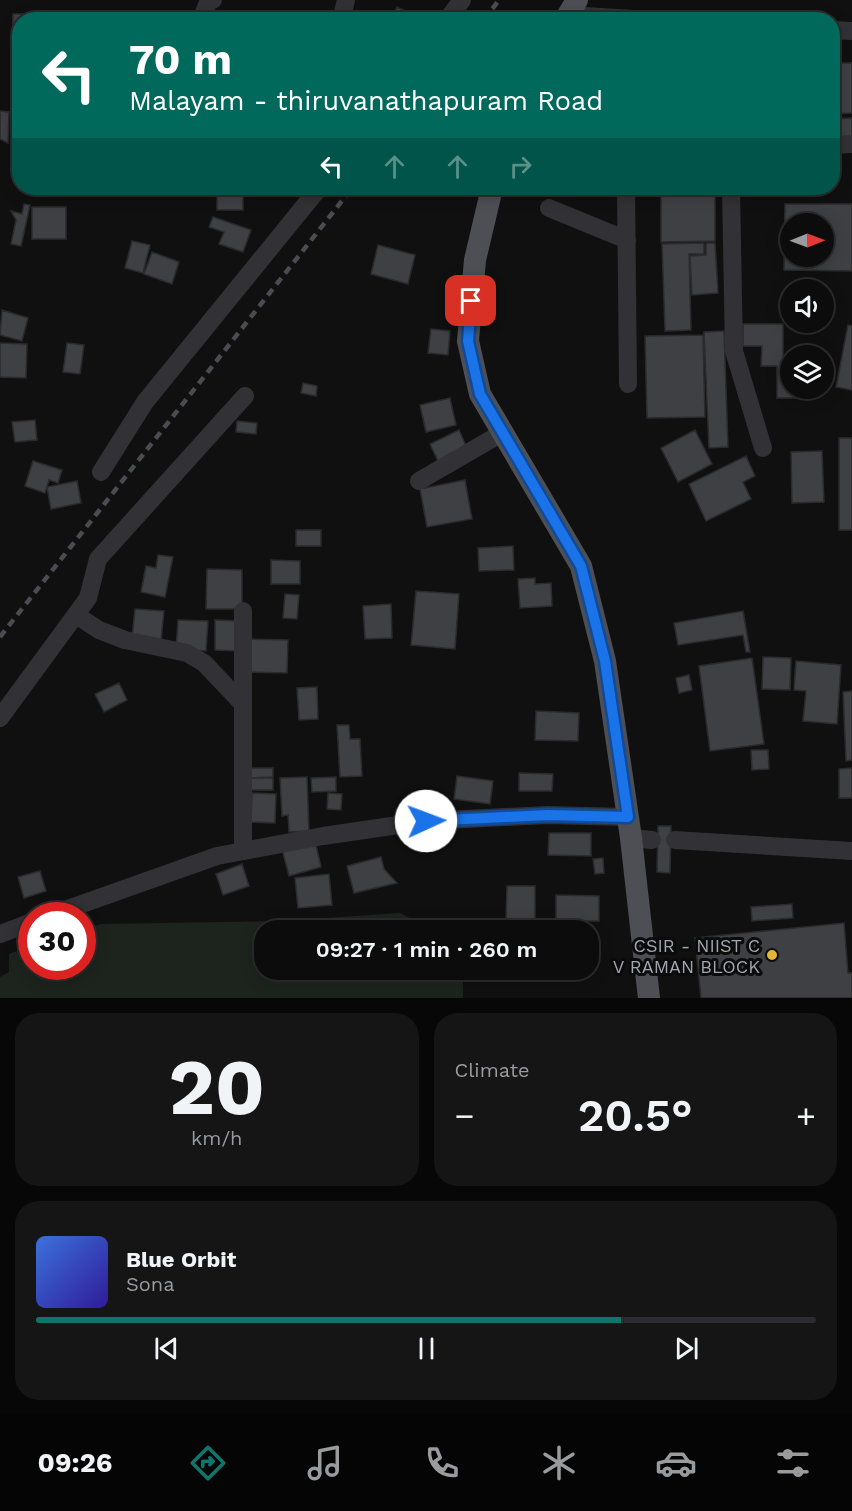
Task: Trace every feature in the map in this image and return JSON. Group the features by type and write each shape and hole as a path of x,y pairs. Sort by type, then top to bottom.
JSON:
{"main road":[{"path":"490,195 475,260 468,341 480,394 581,566 605,661 637,832 649,998"}],"street":[{"path":"204,12 209,0 213,0"},
{"path":"101,472 146,402 313,195"},
{"path":"626,195 628,384"},
{"path":"731,195 734,351 764,448"},
{"path":"549,208 627,240"},
{"path":"0,718 88,598 98,559 245,396"},
{"path":"419,481 502,433"},
{"path":"243,611 243,849"},
{"path":"76,615 99,630 124,640 187,653 204,663 243,704"},
{"path":"88,902 243,849 426,821 548,815 637,832"},
{"path":"675,840 852,851"},
{"path":"0,934 18,927"}],"shaded area":[{"path":"400,913 414,920 296,920"},
{"path":"254,921 254,980 463,980 463,998 0,998 0,977 9,972 9,954 18,951 18,980 96,980 96,926"}],"building":[{"path":"397,7 407,12 395,12"},
{"path":"840,63 852,63 852,113 840,114"},
{"path":"0,111 9,112 8,143 0,139"},
{"path":"852,118 852,142 840,143 840,119"},
{"path":"217,195 243,195 243,210 217,210"},
{"path":"661,195 715,195 715,241 661,242"},
{"path":"24,204 30,205 21,246 11,244 16,220 11,211 22,214"},
{"path":"785,204 852,204 852,271 784,270 784,267 834,267 834,213 785,213"},
{"path":"32,207 66,207 66,239 32,239"},
{"path":"213,217 251,230 243,252 219,244 224,232 209,227"},
{"path":"132,241 150,245 143,273 125,268"},
{"path":"704,243 704,254 689,254 691,330 665,331 662,244"},
{"path":"706,243 715,243 718,293 692,295 690,256 706,255"},
{"path":"378,245 415,255 408,284 371,274"},
{"path":"152,252 179,262 172,284 144,274"},
{"path":"2,310 28,318 22,341 0,335"},
{"path":"743,324 780,324 783,345 780,345 780,398 777,398 777,366 761,366 762,346 743,346"},
{"path":"848,325 852,326 852,390 836,387"},
{"path":"431,329 450,331 448,355 428,353"},
{"path":"724,331 728,447 709,448 704,332"},
{"path":"703,335 705,417 647,418 645,336"},
{"path":"0,343 27,344 26,378 0,377"},
{"path":"67,343 84,345 80,374 63,372"},
{"path":"303,383 317,386 316,396 301,393"},
{"path":"450,398 456,425 426,432 420,405"},
{"path":"35,420 37,440 15,442 12,422"},
{"path":"237,421 257,423 256,434 236,432"},
{"path":"459,430 467,448 438,461 430,444"},
{"path":"695,430 712,464 678,482 661,448"},
{"path":"839,438 852,438 852,530 839,530"},
{"path":"822,451 824,502 792,503 791,452"},
{"path":"746,456 755,476 743,482 751,499 706,521 689,484"},
{"path":"33,461 62,470 58,483 49,480 45,493 25,486"},
{"path":"465,480 472,519 427,527 420,489"},
{"path":"77,481 81,503 51,509 47,487"},
{"path":"296,530 321,530 321,546 296,546"},
{"path":"513,546 514,570 479,571 478,548"},
{"path":"158,555 173,557 165,597 141,592 146,566 156,568"},
{"path":"271,560 300,561 300,584 271,584"},
{"path":"207,569 242,570 242,609 206,609"},
{"path":"535,578 535,584 551,583 552,606 520,608 518,579"},
{"path":"416,591 459,594 455,649 411,645"},
{"path":"285,594 299,595 297,619 283,618"},
{"path":"391,604 392,638 365,639 363,606"},
{"path":"135,609 164,611 161,641 132,639"},
{"path":"743,611 750,652 746,652 743,635 678,645 674,623"},
{"path":"178,620 208,621 206,651 176,649"},
{"path":"215,620 239,621 239,651 215,650"},
{"path":"249,639 288,640 287,673 248,672"},
{"path":"763,657 791,658 790,690 762,689"},
{"path":"752,658 764,744 710,751 699,666"},
{"path":"796,661 841,665 837,724 803,721 806,691 794,690"},
{"path":"689,675 692,690 679,693 676,678"},
{"path":"119,683 127,700 104,712 95,694"},
{"path":"317,687 318,719 299,720 297,688"},
{"path":"852,691 852,760 846,761 843,692"},
{"path":"536,711 579,713 578,741 535,740"},
{"path":"337,725 349,725 350,739 360,739 362,776 340,777"},
{"path":"751,750 768,750 769,769 752,770"},
{"path":"247,768 273,768 273,777 247,778"},
{"path":"852,768 852,798 839,798 839,769"},
{"path":"519,773 553,774 552,791 519,791"},
{"path":"457,776 493,781 490,804 454,799"},
{"path":"307,777 309,831 289,832 288,815 282,816 280,778"},
{"path":"336,777 336,791 312,792 311,778"},
{"path":"249,778 273,778 273,790 249,790"},
{"path":"252,793 276,794 275,823 251,822"},
{"path":"328,793 342,794 341,810 327,809"},
{"path":"658,826 671,826 670,873 657,872"},
{"path":"549,833 591,833 591,856 548,855"},
{"path":"315,841 321,867 289,876 282,849"},
{"path":"381,857 384,869 397,883 354,893 347,866"},
{"path":"603,858 604,873 595,874 593,859"},
{"path":"242,864 249,886 223,895 216,874"},
{"path":"40,871 46,891 24,898 18,877"},
{"path":"329,874 332,905 298,908 295,878"},
{"path":"507,886 535,886 535,920 506,919"},
{"path":"556,895 599,896 599,920 556,920"},
{"path":"792,904 793,918 752,921 751,907"},
{"name":"CSIR - NIIST C V RAMAN BLOCK","path":"844,923 848,973 852,973 852,998 701,998 695,938"}],"railway":[{"path":"490,12 499,0"},
{"path":"0,637 347,195"}],"place":[{"name":"CSIR - NIIST C V RAMAN BLOCK","path":"772,955"}],"route":[{"path":"426,821 548,815 628,817 605,661 581,566 480,394 468,341 471,301"}]}
